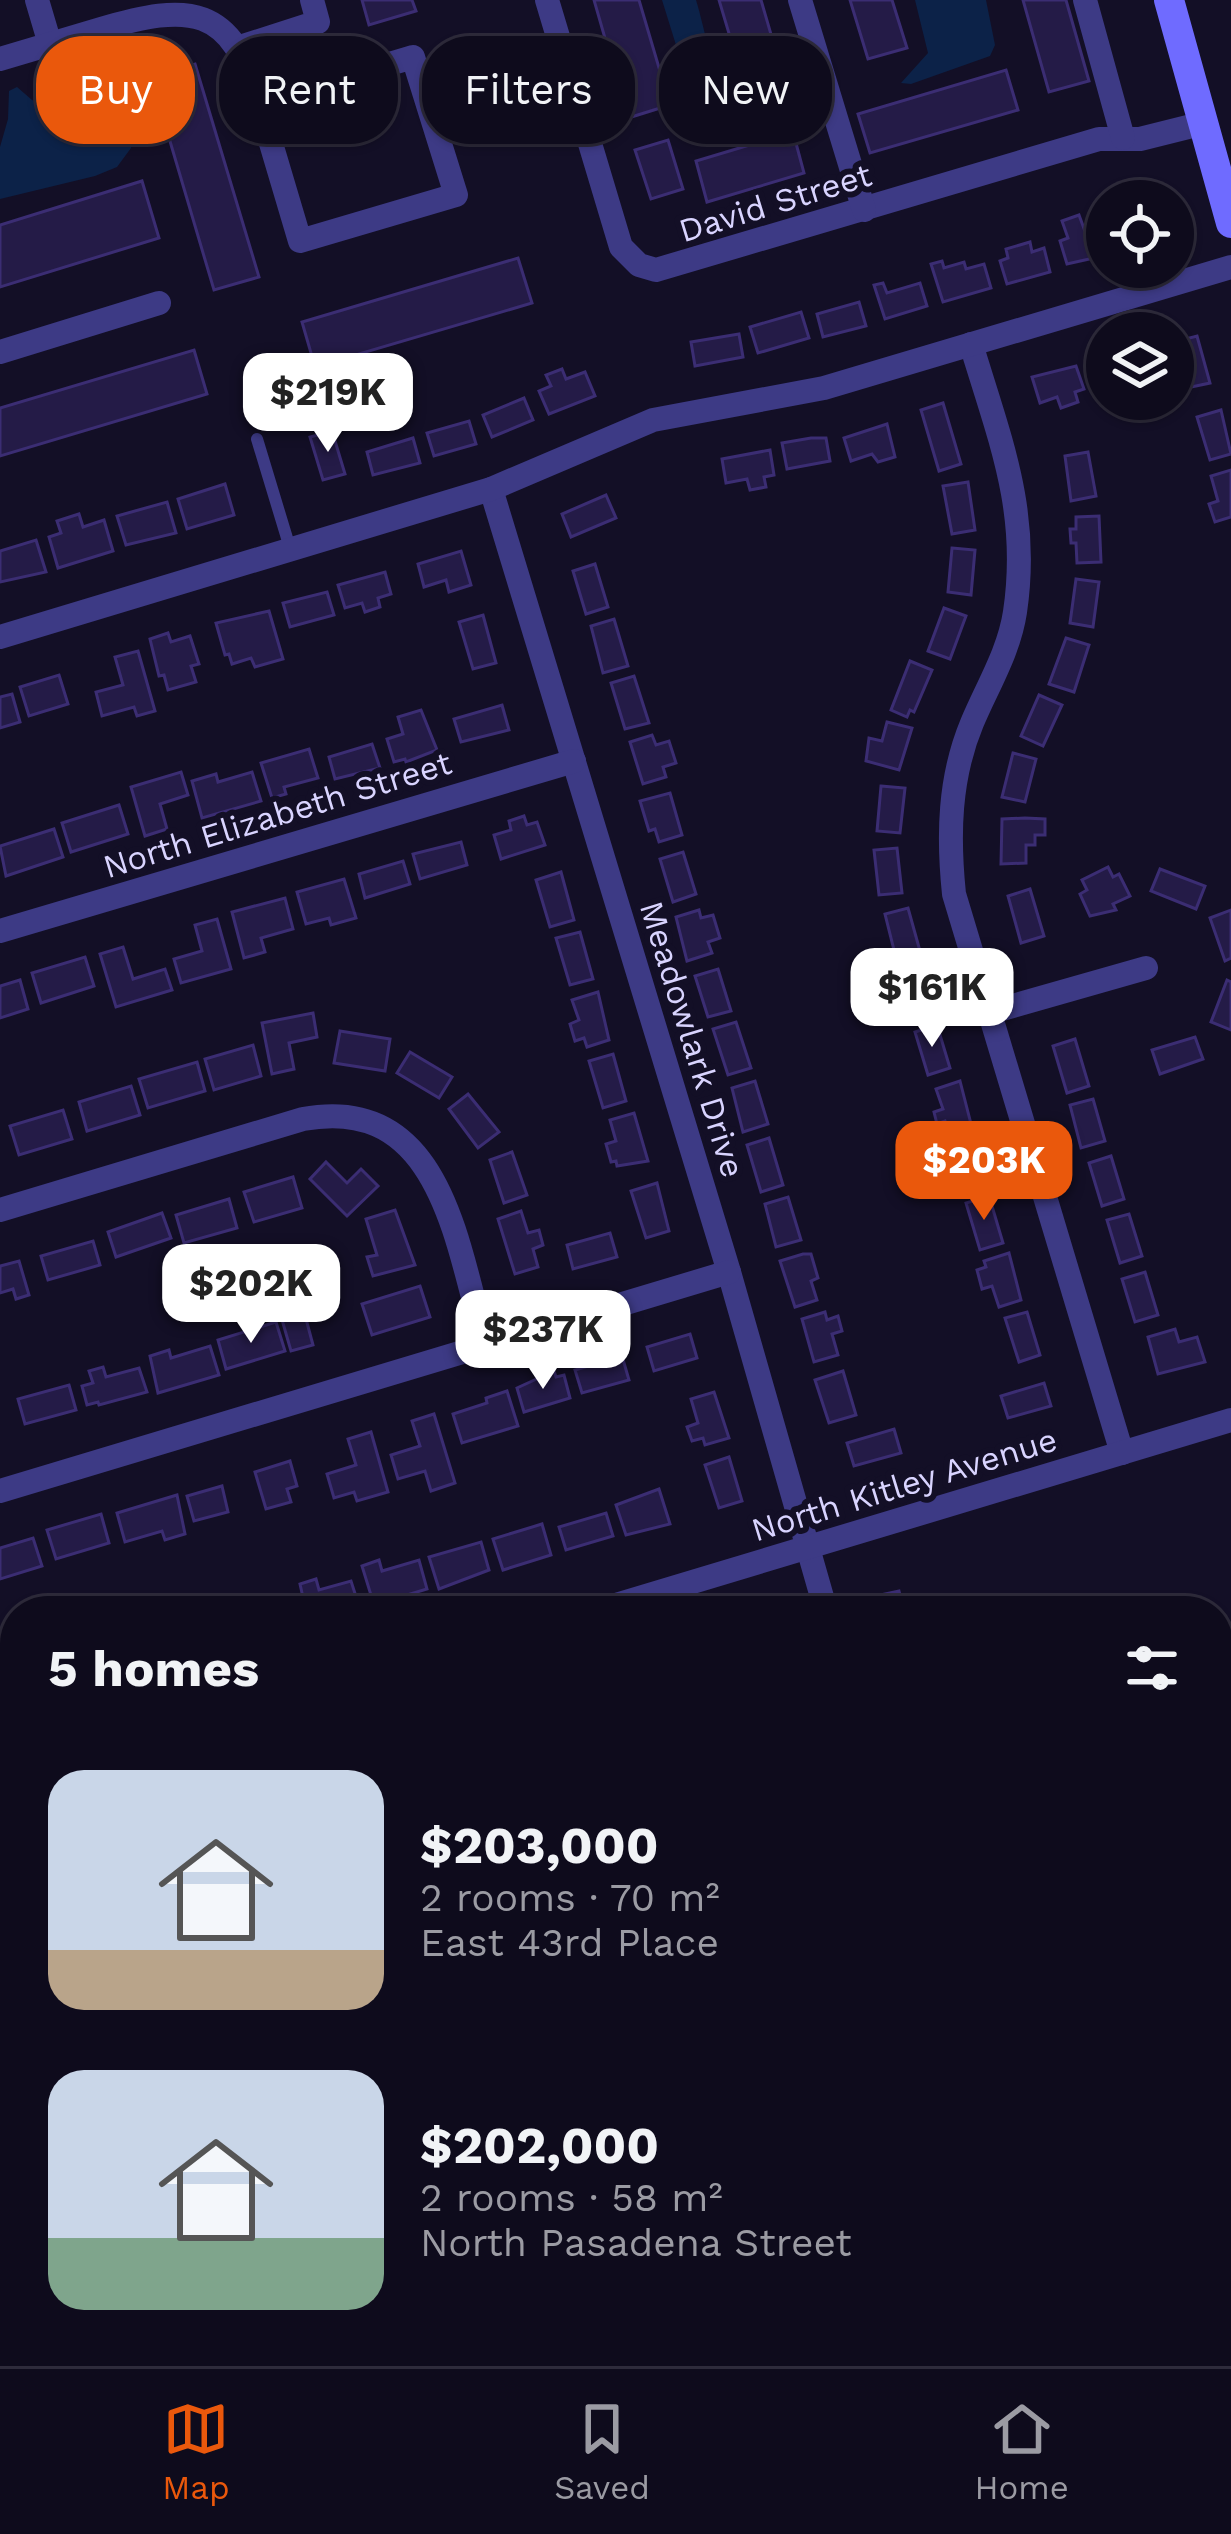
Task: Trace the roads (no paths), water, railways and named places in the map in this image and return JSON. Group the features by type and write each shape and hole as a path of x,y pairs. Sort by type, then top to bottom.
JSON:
{"street":[{"path":"37,0 48,36"},
{"path":"274,36 318,22 312,0"},
{"name":"David Street","path":"547,0 622,247 643,266 671,268 1099,139 1215,135"},
{"path":"800,0 864,210"},
{"path":"1085,0 1123,138"},
{"path":"1169,0 1215,135 1231,223"},
{"path":"78,36 163,12 210,23 224,36"},
{"path":"0,59 36,48"},
{"path":"413,57 456,195 300,241 259,103 413,57"},
{"path":"0,637 491,489 653,420 824,388 1231,267"},
{"path":"0,352 159,303"},
{"path":"971,344 1014,489 1021,536 1013,622 970,728 952,801 949,848 954,894 1122,1453"},
{"name":"Meadowlark Drive","path":"491,489 822,1596"},
{"name":"North Elizabeth Street","path":"0,932 574,761"},
{"path":"988,1013 1146,968"},
{"path":"0,1210 303,1119 342,1116 370,1122 414,1149 439,1187 485,1346"},
{"path":"0,1491 729,1272"},
{"name":"North Kitley Avenue","path":"646,1596 1231,1420"}],"lane":[{"path":"257,439 290,550"}],"water":[{"path":"662,0 696,0 706,36 673,36"},
{"path":"915,0 986,0 995,45 990,56 911,84 901,83 928,53"},
{"path":"17,87 36,101 36,144 131,144 131,148 117,167 95,176 0,199 0,147 9,91"}]}
